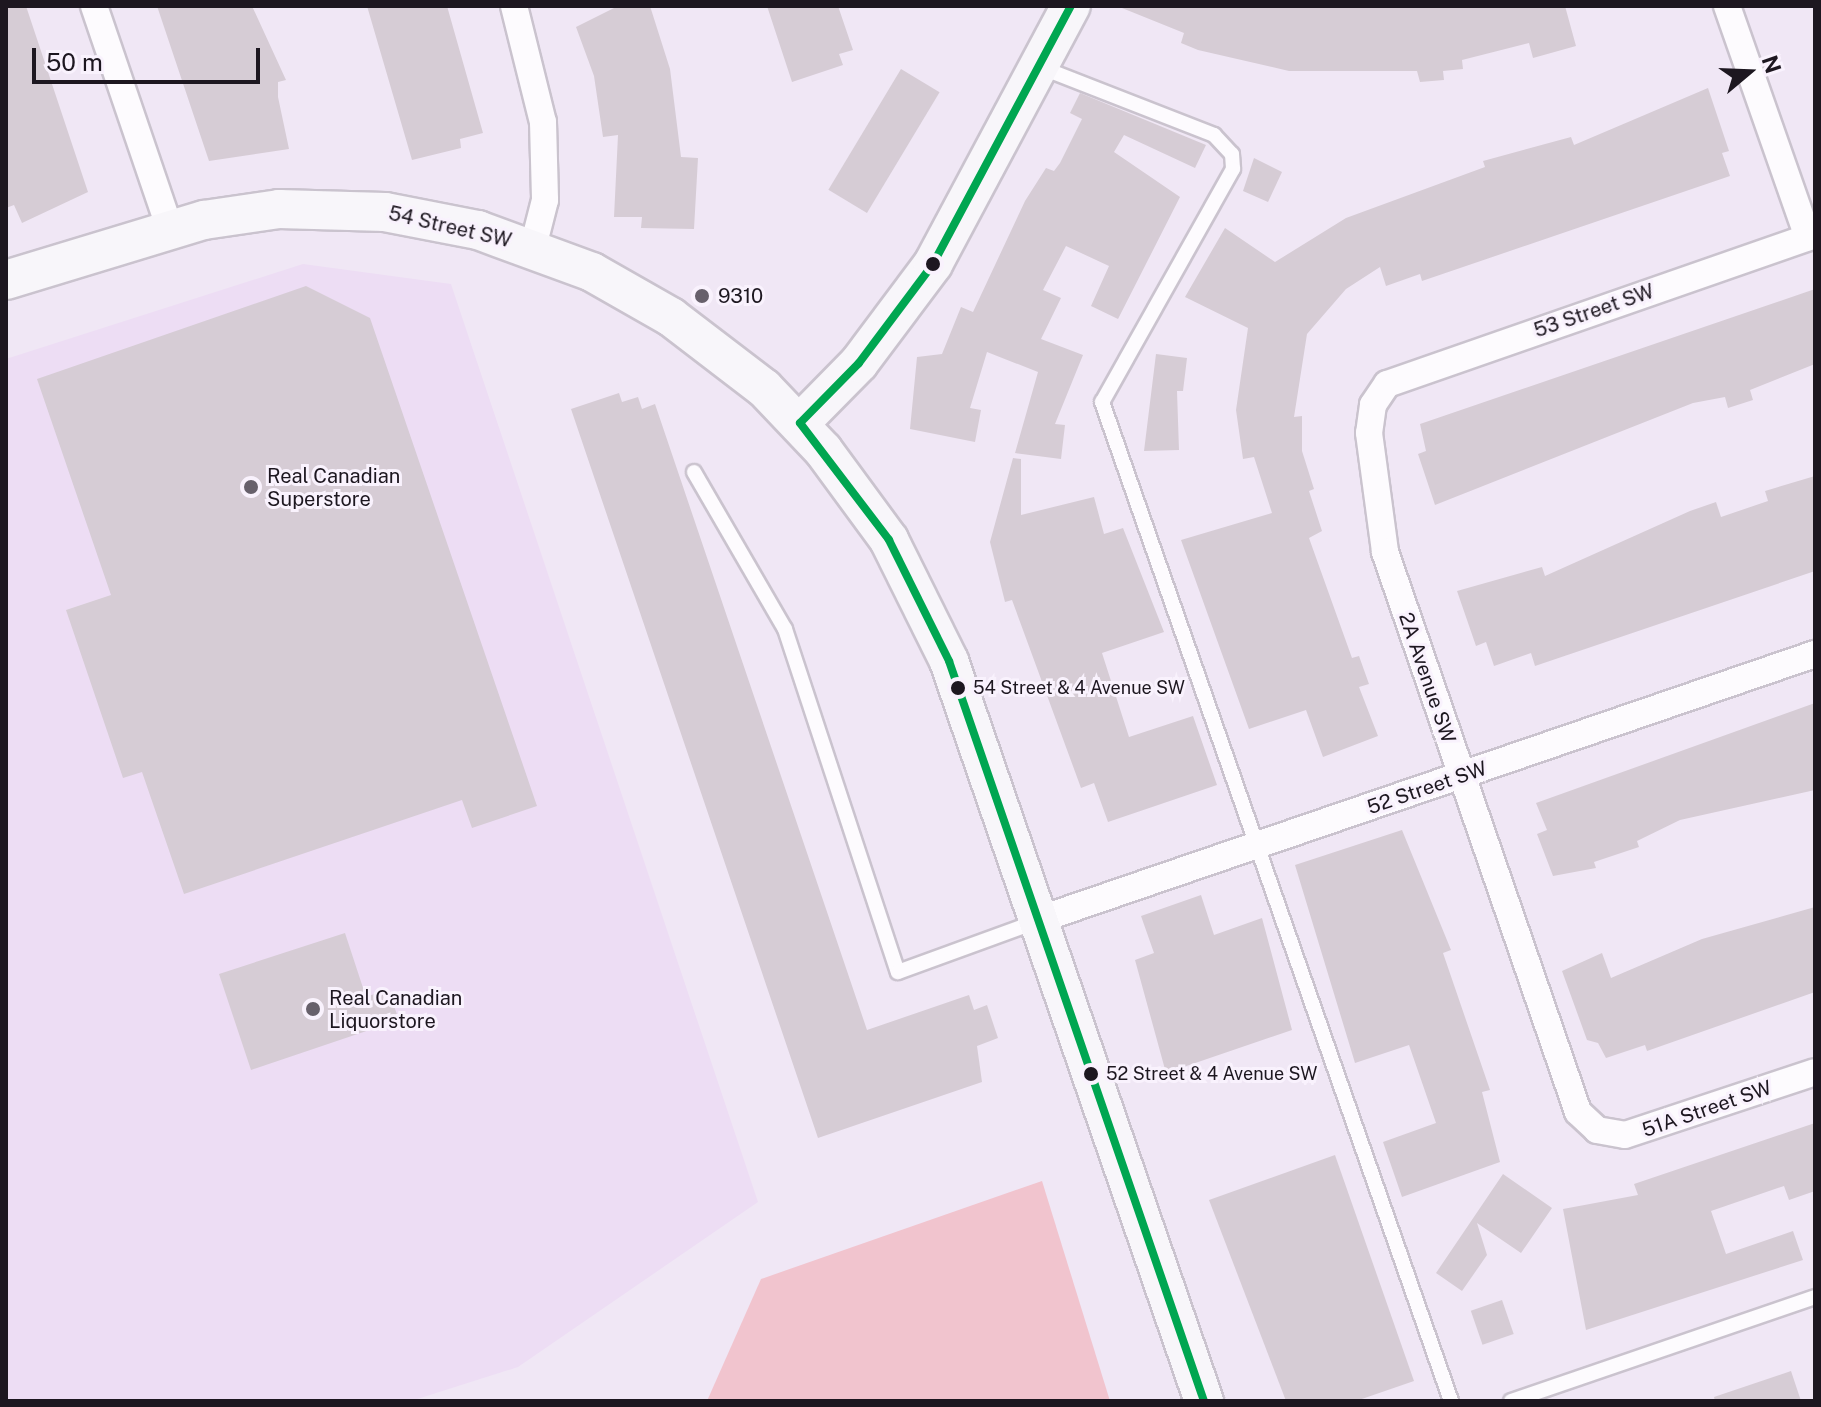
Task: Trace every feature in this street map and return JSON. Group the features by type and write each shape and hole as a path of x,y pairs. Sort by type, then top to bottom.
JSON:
{"street":[{"path":"94,6 170,229"},
{"path":"514,6 543,122 545,200 533,247"},
{"path":"800,423 859,363 933,264 1071,6"},
{"path":"1727,6 1812,236"},
{"name":"54 Street SW","path":"6,280 170,229 279,209 354,209 439,221 533,247 671,317 800,423 854,488 919,595 1038,920 1204,1401"},
{"name":"53 Street SW","path":"1377,394 1399,379 1812,236"},
{"name":"2A Avenue SW","path":"1377,394 1369,433 1377,521 1568,1094 1597,1130"},
{"name":"52 Street SW","path":"1038,920 1815,654"},
{"name":"51A Street SW","path":"1597,1130 1639,1132 1815,1072"}],"lane":[{"path":"1040,67 1214,135 1232,154 1233,169 1102,402 1451,1401"},
{"path":"694,472 785,629 898,972 1038,920"},
{"path":"1511,1401 1815,1297"}],"shaded area":[{"path":"303,264 451,284 758,1202 518,1367 411,1401 6,1401 6,359"},
{"path":"1042,1181 1110,1401 707,1401 761,1279"}],"building":[{"path":"6,6 26,6 88,192 22,223 14,205 6,208"},
{"path":"157,6 252,6 286,80 278,82 278,97 289,149 209,161"},
{"path":"367,6 447,6 483,133 460,139 461,148 412,160"},
{"path":"618,6 650,6 670,69 681,157 698,158 694,229 641,228 642,217 614,217 618,135 603,137 594,76 576,27"},
{"path":"767,6 838,6 853,50 839,54 843,65 792,82"},
{"path":"1117,6 1565,6 1576,46 1533,58 1529,43 1462,60 1463,69 1443,71 1444,80 1420,82 1417,71 1289,71 1198,50 1181,43 1184,33"},
{"path":"901,69 940,92 867,213 828,190"},
{"path":"1708,88 1729,151 1722,153 1730,176 1422,281 1420,274 1386,286 1380,267 1346,289 1307,334 1294,417 1302,416 1302,451 1314,489 1309,491 1322,531 1309,538 1352,658 1359,656 1369,684 1359,687 1378,736 1323,757 1306,710 1249,729 1181,540 1272,513 1254,457 1243,459 1236,410 1248,328 1185,297 1225,228 1275,262 1346,218 1485,167 1483,161 1571,137 1574,145"},
{"path":"1080,93 1206,145 1195,168 1124,135 1114,152 1180,197 1118,319 1091,306 1109,266 1066,246 1043,290 1061,298 1041,339 1083,355 1055,424 1065,425 1061,459 1015,453 1038,372 987,352 970,408 981,410 975,442 910,429 917,357 942,354 961,307 973,312 1025,201 1046,168 1054,171 1060,163 1082,119 1070,113"},
{"path":"1254,158 1282,172 1268,202 1243,191"},
{"name":"Real Canadian Superstore","path":"306,286 370,318 537,806 472,828 462,800 184,894 142,772 123,778 66,610 111,595 37,379"},
{"path":"1815,289 1815,364 1750,390 1753,400 1728,408 1725,397 1693,403 1435,505 1418,454 1426,451 1420,424"},
{"path":"1156,354 1187,358 1183,391 1177,391 1179,450 1144,451"},
{"path":"619,393 622,402 638,397 642,409 655,404 867,1030 969,995 974,1010 987,1005 998,1038 977,1046 982,1082 818,1138 571,409"},
{"path":"1013,458 1021,459 1021,515 1094,497 1104,534 1123,528 1164,632 1102,653 1129,737 1193,716 1217,785 1108,822 1094,783 1081,788 1012,600 1005,602 990,542"},
{"path":"1815,476 1815,571 1535,666 1531,653 1494,666 1486,642 1476,646 1457,591 1542,567 1545,576 1690,511 1716,502 1721,517 1768,501 1765,491"},
{"path":"1815,703 1815,790 1680,820 1637,841 1639,847 1594,862 1596,868 1553,876 1537,834 1547,830 1536,803"},
{"path":"1402,830 1451,950 1443,953 1490,1090 1482,1092 1500,1162 1402,1197 1383,1142 1436,1123 1409,1045 1355,1063 1295,865"},
{"path":"1201,895 1214,935 1262,918 1292,1030 1166,1073 1135,960 1154,953 1141,916"},
{"path":"1815,907 1815,992 1647,1051 1645,1045 1606,1058 1598,1043 1587,1040 1562,971 1602,953 1611,978 1702,939"},
{"name":"Real Canadian Liquorstore","path":"345,933 366,997 388,989 399,1020 251,1070 219,974"},
{"path":"1815,1123 1815,1191 1789,1200 1784,1186 1711,1211 1726,1254 1793,1231 1803,1260 1586,1330 1563,1209 1638,1195 1634,1184"},
{"path":"1335,1155 1414,1381 1356,1401 1286,1401 1209,1200"},
{"path":"1503,1174 1552,1208 1521,1253 1477,1223 1487,1255 1462,1291 1436,1273"},
{"path":"1502,1300 1514,1334 1483,1345 1471,1311"},
{"path":"1791,1371 1801,1401 1715,1401 1714,1397"}],"transit line":[{"path":"800,423 859,363 933,264 1071,6"},
{"path":"800,423 889,540 949,661 1204,1401"}],"place":[{"name":"9310","path":"702,296"},
{"name":"Real Canadian Superstore","path":"251,487"},
{"name":"54 Street & 4 Avenue SW","path":"958,688"},
{"name":"Real Canadian Liquorstore","path":"313,1009"},
{"name":"52 Street & 4 Avenue SW","path":"1091,1074"}]}
